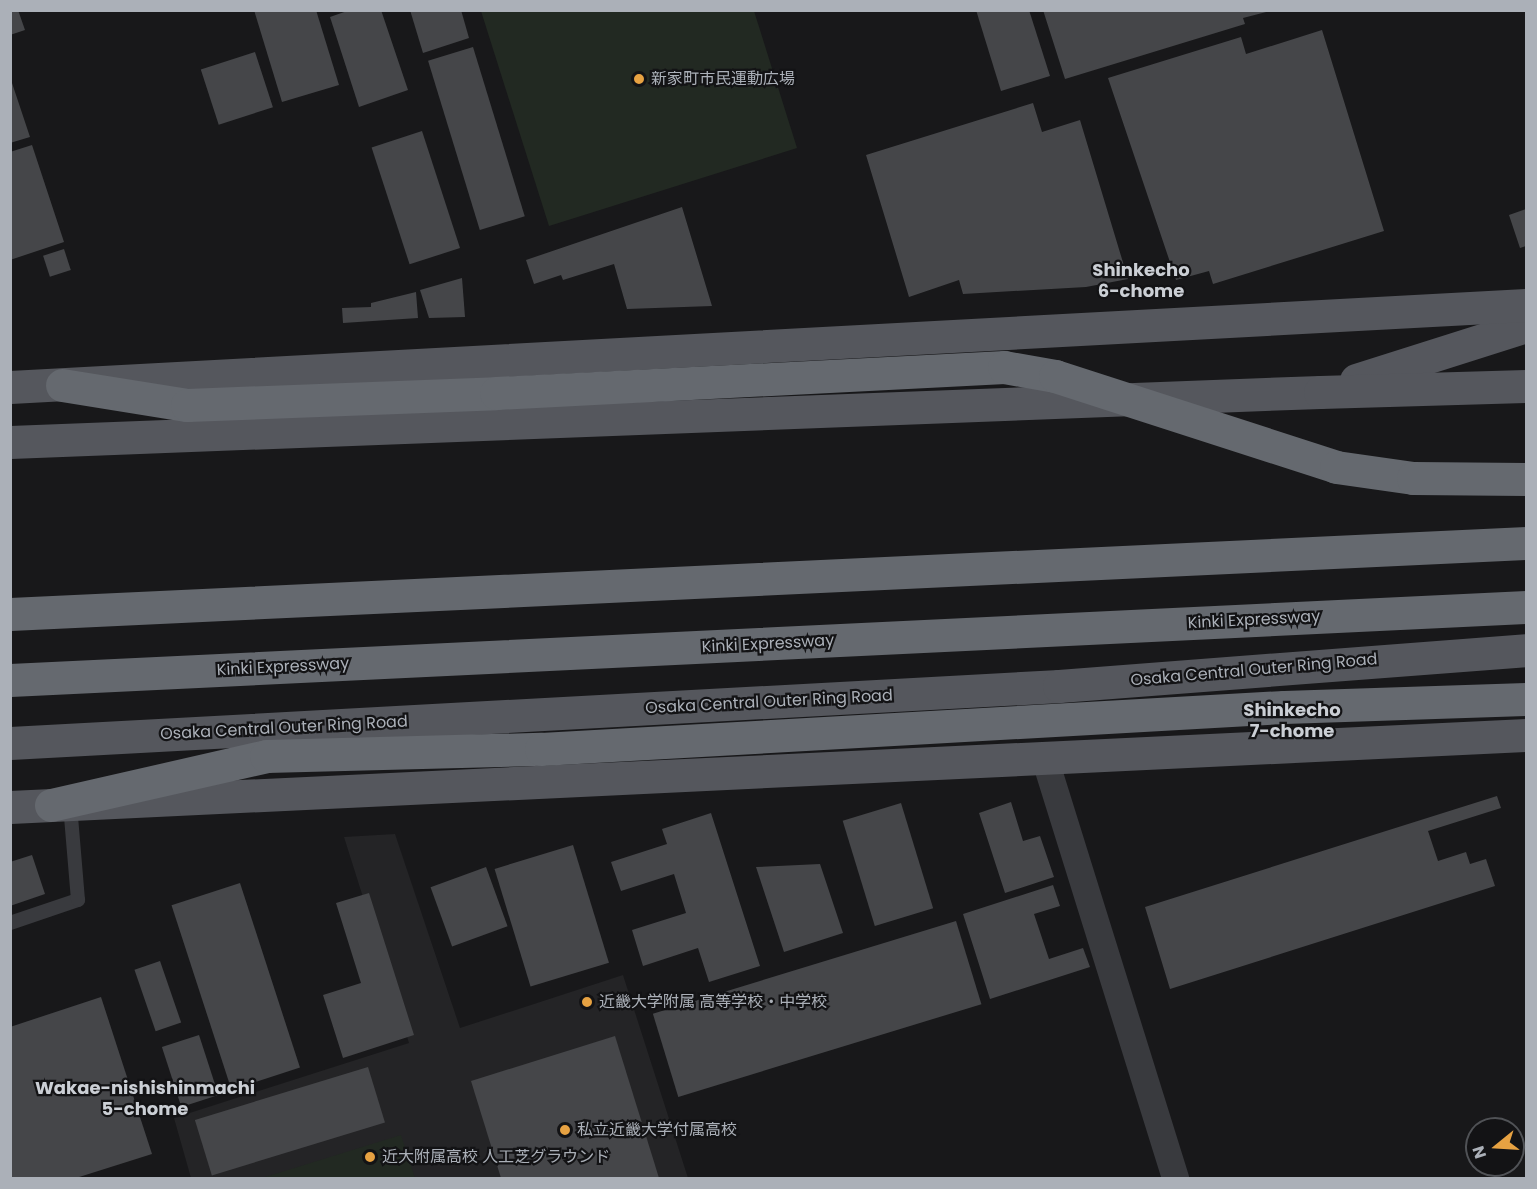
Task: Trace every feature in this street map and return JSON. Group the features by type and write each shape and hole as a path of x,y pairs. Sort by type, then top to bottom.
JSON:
{"highway":[{"path":"62,385 187,405 495,393 1004,367 1055,376 1336,467 1413,478 1527,479"},
{"path":"10,614 1527,543"},
{"name":"Kinki Expressway","path":"10,680 1527,607"},
{"path":"61,805 266,756 541,749 1284,707 1527,699"}],"main road":[{"path":"10,387 1527,305"},
{"path":"1320,392 1527,326"},
{"path":"10,442 1527,386"},
{"name":"Osaka Central Outer Ring Road","path":"10,743 1059,686 1527,650"},
{"path":"10,807 1527,735"}],"street":[{"path":"1044,757 1175,1179"}],"lane":[{"path":"10,923 78,900 61,805"}],"shaded area":[{"name":"新家町市民運動広場","path":"481,11 754,11 797,148 549,226"},
{"name":"近畿大学附属 高等学校・中学校","path":"395,834 460,1028 623,975 688,1178 191,1178 174,1118 409,1043 344,837"},
{"name":"近大附属高校 人工芝グラウンド","path":"401,1135 415,1178 262,1178"}],"building":[{"path":"10,10 18,10 25,30 10,35"},
{"path":"254,10 316,10 339,85 282,102"},
{"path":"350,10 381,10 408,90 359,107 330,17"},
{"path":"410,10 461,10 469,38 423,53"},
{"path":"976,10 1029,10 1050,76 1001,91"},
{"path":"1043,10 1270,11 1243,18 1245,24 1065,79"},
{"path":"1322,30 1384,231 1213,284 1209,271 1176,280 1108,78 1241,37 1246,54"},
{"path":"473,47 525,216 480,230 428,61"},
{"path":"255,52 273,107 219,125 201,70"},
{"path":"10,77 30,137 10,143"},
{"path":"1033,103 1042,132 1080,120 1128,279 1086,287 963,294 959,280 909,297 866,155"},
{"path":"422,131 460,248 410,264 372,147"},
{"path":"32,145 64,242 10,260 10,152"},
{"path":"682,207 712,306 627,309 614,264 563,280 561,275 534,284 526,260"},
{"path":"1526,209 1526,246 1520,248 1509,215"},
{"path":"64,249 71,270 50,277 43,256"},
{"path":"462,278 465,317 429,318 420,290"},
{"path":"416,292 418,318 343,323 342,308 371,307 371,303"},
{"path":"1497,796 1501,808 1428,831 1438,861 1466,852 1470,864 1486,859 1495,886 1170,989 1145,907"},
{"path":"1011,802 1023,841 1040,836 1054,877 1005,893 979,813"},
{"path":"901,803 933,908 875,926 843,821"},
{"path":"711,813 760,966 709,982 698,948 643,966 632,930 686,913 674,874 621,891 611,862 667,844 662,829"},
{"path":"573,845 609,963 531,987 495,869"},
{"path":"32,855 45,894 10,906 10,862"},
{"path":"820,864 843,933 784,952 756,867"},
{"path":"486,867 508,926 452,946 431,887"},
{"path":"240,883 300,1068 231,1090 172,905"},
{"path":"1053,885 1060,906 1034,914 1049,959 1083,948 1090,967 990,999 963,914"},
{"path":"369,893 414,1035 343,1058 323,995 361,983 336,903"},
{"path":"956,921 981,1004 678,1097 653,1014"},
{"path":"160,961 181,1022 156,1031 134,970"},
{"path":"101,997 152,1154 76,1178 10,1178 10,1027"},
{"path":"199,1035 218,1095 181,1107 162,1047"},
{"name":"私立近畿大学付属高校","path":"615,1036 659,1178 501,1178 471,1081"},
{"path":"368,1067 385,1122 212,1175 195,1120"}],"place":[{"name":"新家町市民運動広場","path":"639,79"},
{"name":"近畿大学附属 高等学校・中学校","path":"587,1002"},
{"name":"私立近畿大学付属高校","path":"565,1130"},
{"name":"近大附属高校 人工芝グラウンド","path":"370,1157"}],"district":[{"name":"Shinkecho 6-chome","path":"1141,281"},
{"name":"Shinkecho 7-chome","path":"1292,721"},
{"name":"Wakae-nishishinmachi 5-chome","path":"145,1099"}]}
